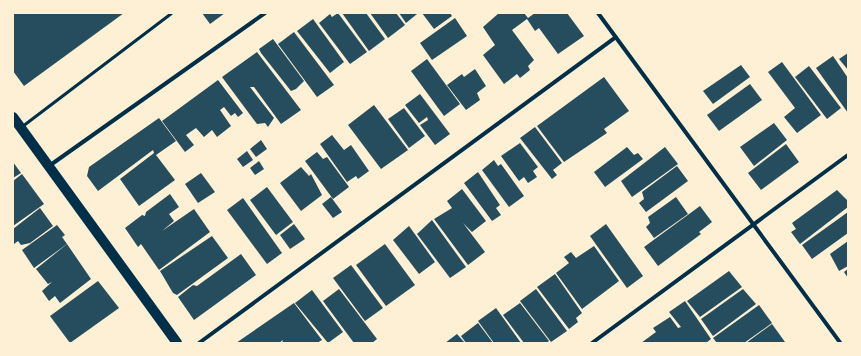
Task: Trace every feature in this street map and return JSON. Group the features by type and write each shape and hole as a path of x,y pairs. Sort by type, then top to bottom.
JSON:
{"main road":[{"path":"13,117 177,343"}],"street":[{"path":"49,167 265,13"},
{"path":"598,13 840,343"},
{"path":"199,343 616,37"},
{"path":"592,343 848,155"}],"lane":[{"path":"20,127 171,13"}],"building":[{"path":"13,13 124,13 24,86 13,71"},
{"path":"202,13 225,13 210,24"},
{"path":"338,13 367,52 350,64 319,23 330,14 332,17"},
{"path":"342,13 366,13 385,39 369,51"},
{"path":"370,13 396,13 405,25 388,38"},
{"path":"399,13 416,13 417,14 406,23"},
{"path":"422,13 450,13 452,16 434,29"},
{"path":"499,13 524,13 528,18 535,13 567,13 584,36 558,54 539,28 535,31 527,19 512,30 534,60 528,66 530,70 520,78 517,74 504,84 483,55 495,45 483,27"},
{"path":"455,18 467,36 432,60 420,43"},
{"path":"313,19 344,62 330,73 297,31"},
{"path":"294,32 334,85 317,97 278,44"},
{"path":"273,39 304,81 296,89 291,91 259,49"},
{"path":"257,52 301,110 281,124 254,87 250,87 274,118 268,127 265,123 257,124 222,77"},
{"path":"848,53 848,70 839,59"},
{"path":"833,56 848,78 848,113 816,68"},
{"path":"427,59 460,104 444,116 411,71"},
{"path":"782,62 821,115 797,133 784,117 795,108 768,72"},
{"path":"741,65 750,77 713,104 703,91"},
{"path":"809,66 841,108 827,119 795,77"},
{"path":"475,69 486,86 477,93 480,100 466,110 447,85 462,74 464,77"},
{"path":"604,77 629,111 604,129 607,133 564,162 537,126"},
{"path":"218,80 243,113 238,117 235,113 231,116 224,107 220,110 231,126 217,137 212,130 204,137 196,128 186,135 194,145 185,152 162,121"},
{"path":"750,84 762,100 719,131 707,115"},
{"path":"420,94 450,134 435,145 420,125 428,120 427,117 419,123 405,105"},
{"path":"374,105 408,150 381,169 348,125"},
{"path":"404,108 425,136 409,148 388,119"},
{"path":"159,118 176,141 156,155 175,180 139,206 120,179 154,153 153,150 98,191 87,176 89,167"},
{"path":"774,123 787,140 754,166 740,147"},
{"path":"535,127 562,163 553,170 557,175 552,179 520,138"},
{"path":"332,135 344,150 351,145 369,171 358,179 356,176 347,182 320,144"},
{"path":"261,140 267,149 256,157 250,149"},
{"path":"520,143 538,167 533,171 537,177 528,183 524,177 519,181 501,156"},
{"path":"786,144 799,162 761,190 748,173"},
{"path":"627,147 634,155 638,153 643,159 605,187 594,172"},
{"path":"665,147 678,164 632,197 621,181"},
{"path":"247,151 253,160 243,167 237,159"},
{"path":"317,152 323,159 327,157 349,187 333,199 305,161"},
{"path":"494,160 498,166 501,164 524,196 509,207 482,170"},
{"path":"259,161 264,169 255,175 250,168"},
{"path":"13,162 21,173 13,178"},
{"path":"677,166 688,181 646,212 639,203 644,199 642,192"},
{"path":"301,167 309,176 311,174 322,195 301,211 280,183"},
{"path":"478,172 500,205 496,208 501,215 492,221 464,183"},
{"path":"201,173 215,192 198,203 185,184"},
{"path":"22,174 44,204 13,226 13,181"},
{"path":"267,187 293,222 276,235 250,200"},
{"path":"462,189 486,221 472,232 463,223 485,252 468,265 434,219 452,208 447,201"},
{"path":"837,190 848,201 848,207 800,244 791,232 796,229 792,223"},
{"path":"170,194 179,207 169,214 174,221 162,231 194,209 210,232 159,270 141,244 138,247 125,228 142,215 145,216 146,212"},
{"path":"331,197 342,212 333,218 322,204"},
{"path":"676,197 688,214 654,238 646,227 650,223 648,217"},
{"path":"243,198 282,253 267,264 227,210"},
{"path":"700,206 712,222 699,232 701,234 658,266 644,247"},
{"path":"40,208 53,226 30,243 21,245 18,241 14,244 13,229"},
{"path":"848,212 848,233 812,259 802,245"},
{"path":"432,220 466,267 450,278 417,234"},
{"path":"294,224 305,239 290,249 280,235"},
{"path":"606,224 643,276 627,288 590,236"},
{"path":"57,225 65,235 62,237 67,244 34,268 22,250"},
{"path":"409,226 435,262 419,274 393,240"},
{"path":"212,236 228,258 177,295 173,293 160,271"},
{"path":"848,241 848,266 839,271 830,254"},
{"path":"67,244 91,279 60,303 55,296 49,301 42,291 52,282 48,284 36,269"},
{"path":"385,244 415,285 386,306 356,265"},
{"path":"594,246 619,281 582,309 556,273 569,263 564,257 571,252 576,258"},
{"path":"241,254 256,275 194,320 178,297 193,285 197,286"},
{"path":"351,265 383,308 365,321 333,278"},
{"path":"848,269 848,278 844,272"},
{"path":"729,271 742,287 700,317 687,301"},
{"path":"555,274 582,313 576,318 578,322 569,329 537,287"},
{"path":"98,281 119,308 70,343 50,316"},
{"path":"339,289 377,339 372,343 354,343 323,301"},
{"path":"536,289 567,331 551,342 520,301"},
{"path":"743,289 756,304 713,336 701,319"},
{"path":"312,290 343,332 328,343 295,303"},
{"path":"685,301 711,339 706,343 641,343 656,332 653,328 670,317 678,328 681,327 669,312"},
{"path":"294,303 322,340 317,343 282,343 283,340 279,343 236,343"},
{"path":"520,303 549,341 546,343 524,343 503,315"},
{"path":"759,305 772,323 744,343 717,343 713,338"},
{"path":"496,308 521,343 494,343 478,321"},
{"path":"478,323 493,343 466,343 461,336"},
{"path":"772,324 785,342 746,343"},
{"path":"457,334 465,343 445,343"}]}
